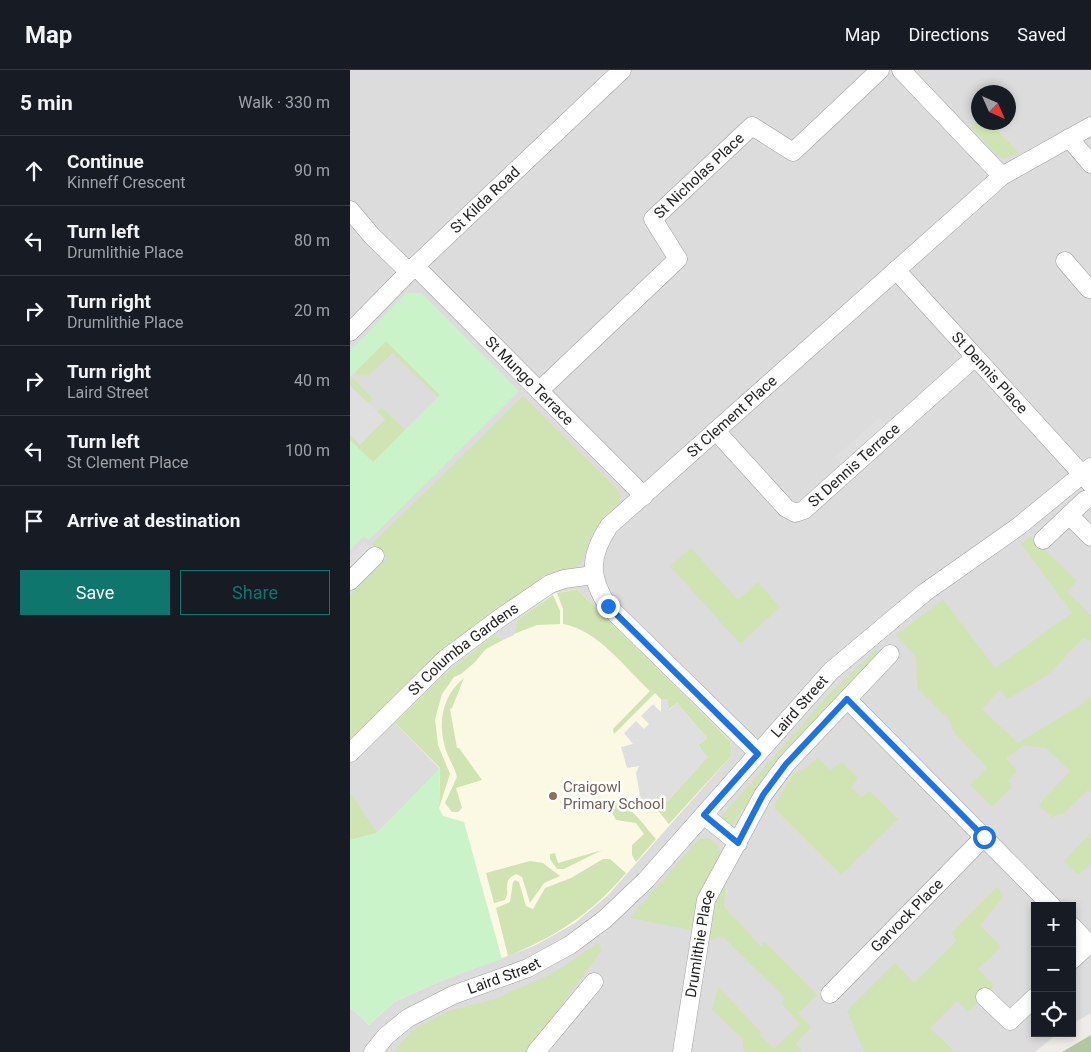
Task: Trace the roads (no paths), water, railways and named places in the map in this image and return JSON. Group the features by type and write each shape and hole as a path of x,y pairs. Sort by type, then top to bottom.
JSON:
{"street":[{"name":"St Kilda Road","path":"350,332 412,269 622,70"},
{"name":"St Nicholas Place","path":"539,391 678,259 654,219 752,126 793,152 880,70"},
{"path":"901,70 1002,176"},
{"name":"St Clement Place","path":"758,754 608,606 598,591 594,575 594,558 600,541 609,526 1002,176 1091,126"},
{"path":"1069,138 1091,164"},
{"name":"St Mungo Terrace","path":"350,210 372,236 412,269 539,391 644,496"},
{"path":"1065,262 1089,289 1091,287"},
{"name":"St Dennis Place","path":"896,270 975,357 1088,475"},
{"name":"St Dennis Terrace","path":"716,431 786,508 795,513 804,510 975,357"},
{"name":"Laird Street","path":"373,1052 408,1018 453,995 520,972 570,945 626,901 831,671 871,635 924,593 1088,475"},
{"path":"1044,540 1085,500 1091,498"},
{"path":"1069,515 1090,536"},
{"path":"350,581 375,556"},
{"name":"St Columba Gardens","path":"350,753 445,659 500,618 550,584 564,579 594,575"},
{"name":"Drumlithie Place","path":"682,1052 706,900 763,795 786,764 890,654"},
{"path":"847,699 1048,902"},
{"path":"704,815 738,843"},
{"name":"Garvock Place","path":"830,994 984,837"},
{"path":"1076,930 1090,944 1076,956"},
{"path":"536,1052 594,982"},
{"path":"985,997 1010,1021 1031,1001"}],"place":[{"name":"Craigowl Primary School","path":"553,796"}]}
